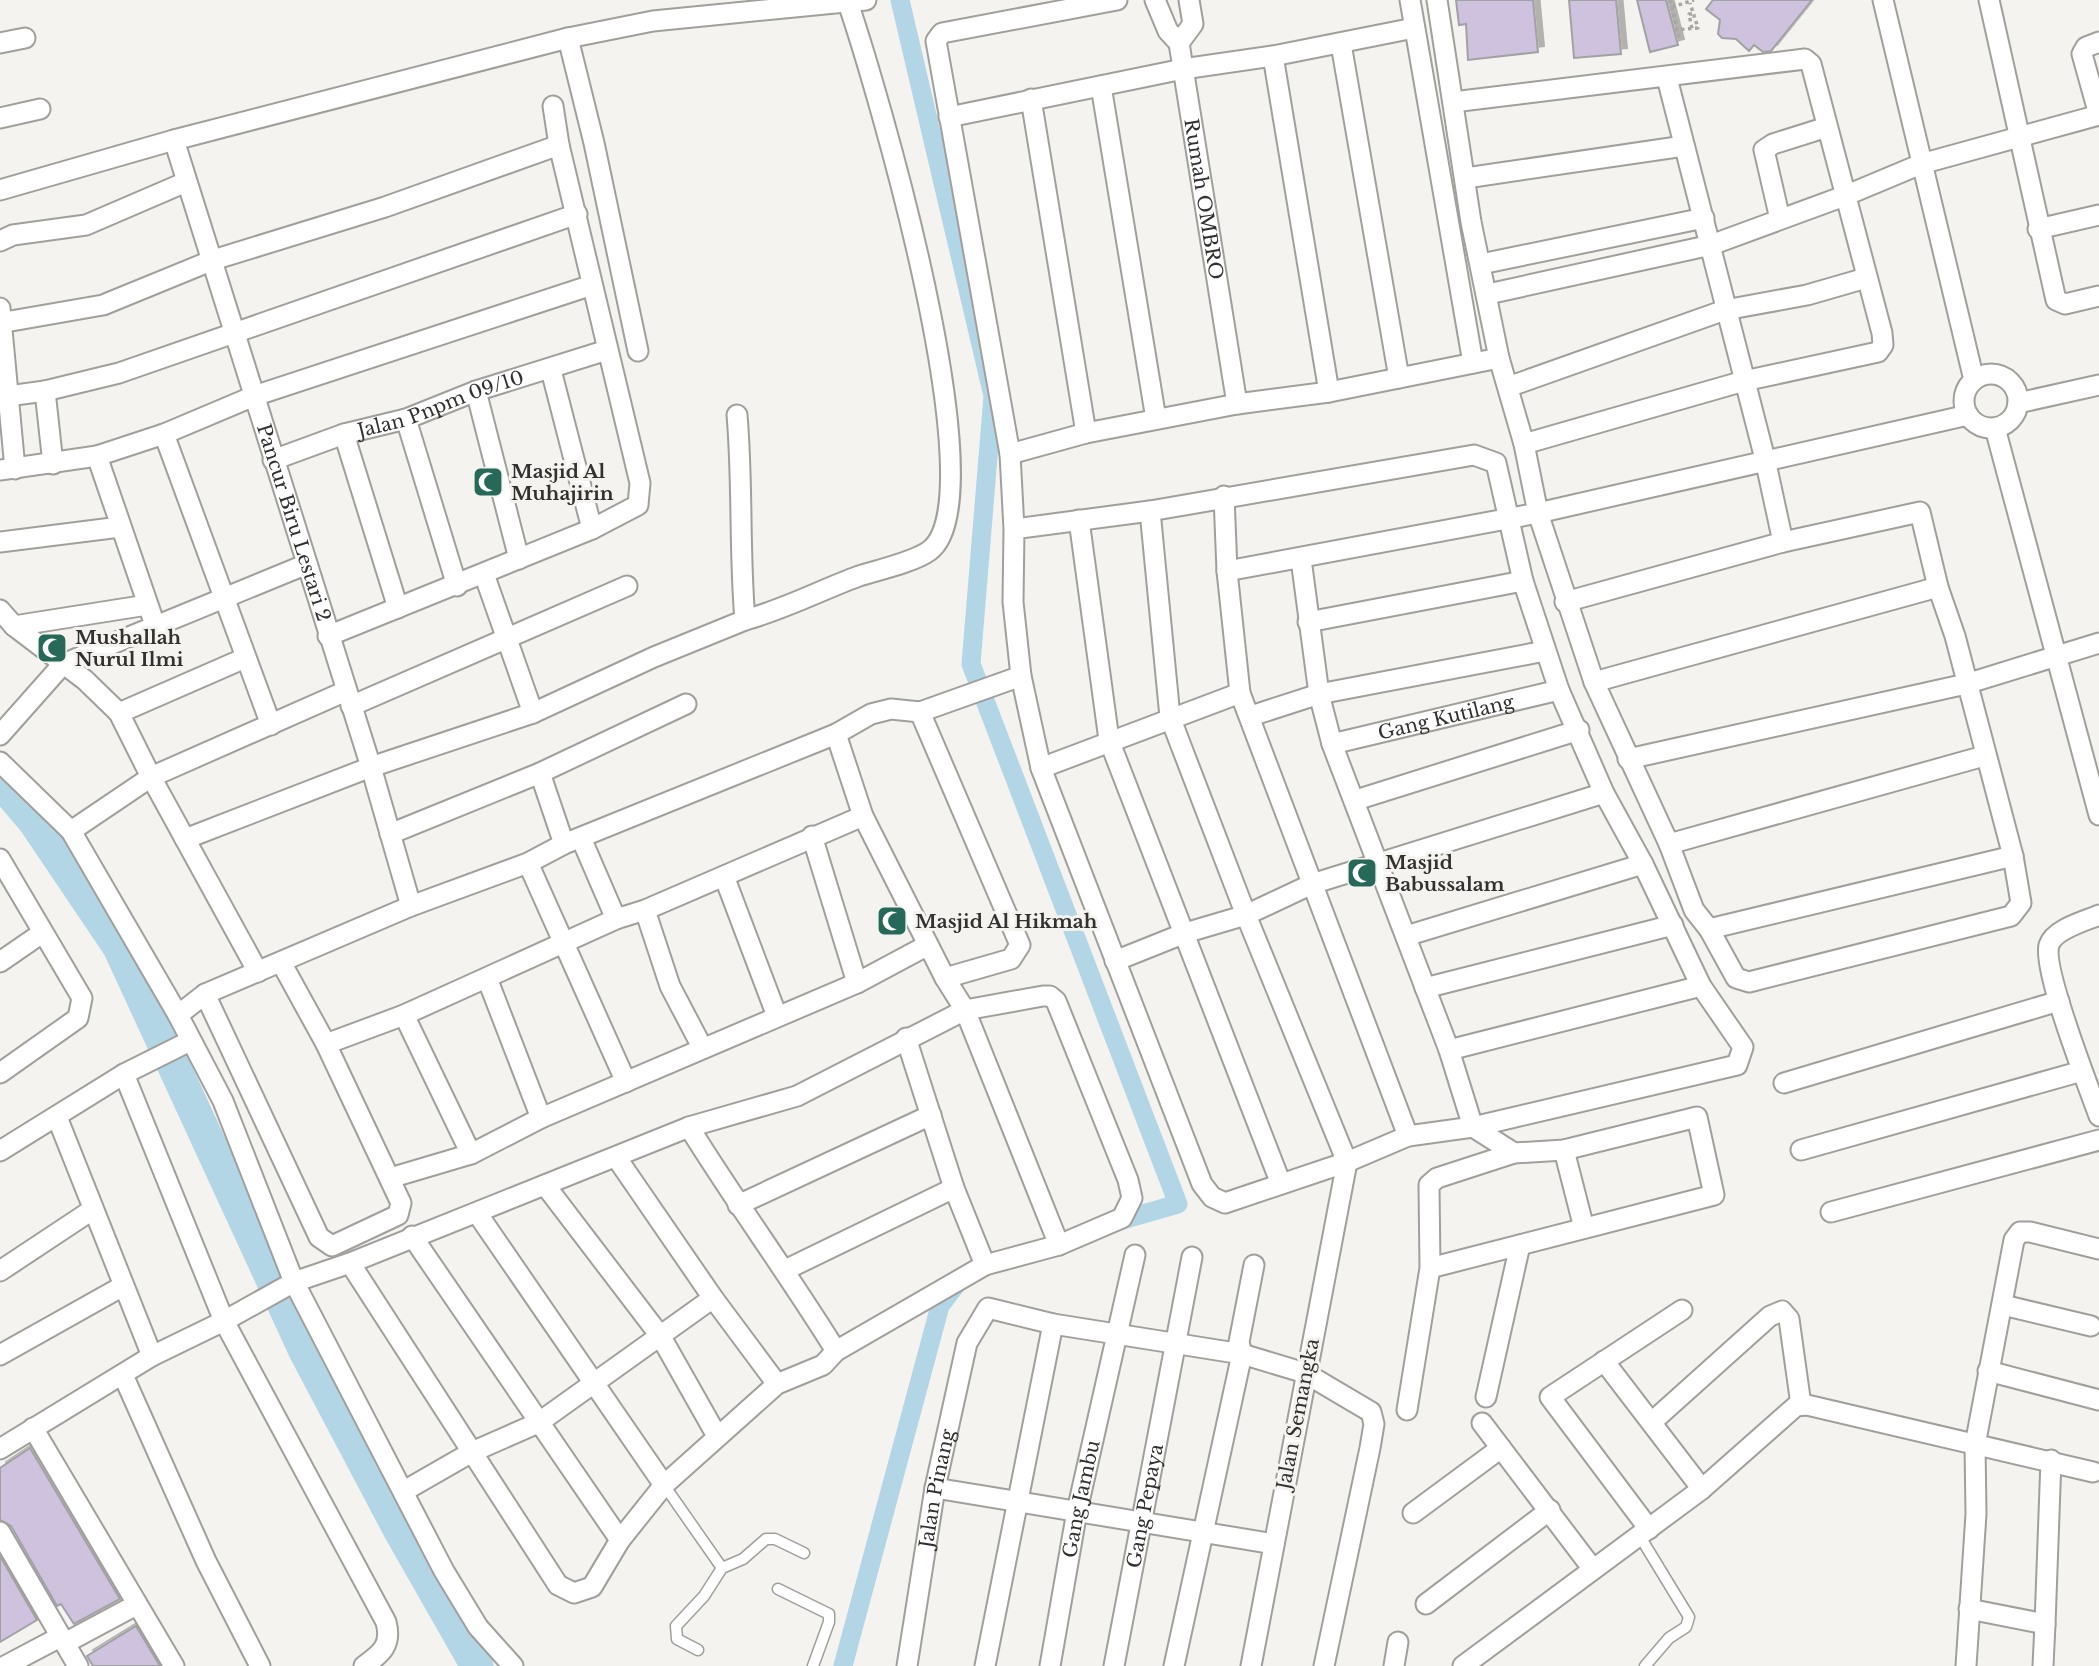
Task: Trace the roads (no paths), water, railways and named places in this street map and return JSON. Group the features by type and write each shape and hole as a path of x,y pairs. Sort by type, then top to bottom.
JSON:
{"street":[{"path":"1014,528 1150,512 1224,496 1278,491 1482,456 1496,463 1523,581 1559,690 1579,730 1604,793 1643,864 1701,986 1743,1047 1737,1065 1473,1127 1408,1136 1347,1162 1225,1203 1212,1197 1202,1184 1041,768 1021,676 1012,576 1014,528 1010,454 936,41 942,33 1117,0"},
{"path":"1155,0 1168,31 1179,43 1193,24 1189,0"},
{"path":"1410,0 1473,363"},
{"path":"1437,0 1480,264 1499,358 1524,444 1538,513 1565,602 1594,682 1669,844 1694,910 1709,929 1736,978 1749,982 2011,916 2021,903 2013,856 1984,756 1955,636 1938,587 1920,512 1783,542 1565,602"},
{"path":"1883,0 1974,380"},
{"path":"1989,0 2056,300 2065,304 2099,296"},
{"path":"0,190 174,140 568,38 653,21 857,1 931,310 946,405 952,497 947,525 930,551 811,593 777,611 746,620 654,657 533,713 371,767 186,839"},
{"path":"949,117 1183,69 1273,57 1414,28"},
{"path":"0,43 25,38"},
{"path":"568,38 594,143 638,351"},
{"path":"1488,294 1711,245 1847,195 1921,164 2018,135 2099,115 2082,54 2086,47 2099,42"},
{"name":"Rumah OMBRO","path":"1179,43 1237,404"},
{"path":"1341,44 1399,379"},
{"path":"1273,57 1329,391"},
{"path":"1453,102 1805,60 1811,64 1882,334 1883,345 1878,352 1744,381 1524,444"},
{"path":"1667,78 1765,459 1783,542"},
{"path":"1101,86 1156,419"},
{"path":"1031,99 1086,433"},
{"path":"328,636 484,575 592,529 638,505 640,483 559,145 553,106"},
{"path":"0,118 40,109"},
{"path":"1780,219 1763,150 1773,144 1827,127"},
{"name":"Pancur Biru Lestari 2","path":"174,140 213,260 232,332 371,767 411,905"},
{"path":"559,145 385,207 213,260 103,305 1,318 8,469 97,456 164,434 254,396 592,285"},
{"path":"1466,178 1684,146"},
{"path":"0,241 13,235 86,225 186,183"},
{"path":"4,396 45,391 119,373 577,214"},
{"path":"2038,229 2099,215"},
{"path":"1480,264 1704,218"},
{"path":"1508,387 1725,310 1807,295 1866,278"},
{"name":"Jalan Pnpm 09/10","path":"273,460 344,434 406,419 476,391 551,370 607,350"},
{"path":"1010,454 1086,433 1156,419 1399,379 1499,358"},
{"path":"551,370 592,529"},
{"path":"1983,375 2004,377 2017,392 2018,403 2014,416 1995,428 1979,426 1968,415 1964,396 1974,380 1983,375"},
{"path":"2018,403 2099,386"},
{"path":"45,391 53,464"},
{"path":"476,391 519,559"},
{"path":"737,415 743,485 740,561 746,620"},
{"path":"1227,571 1538,513 1765,459 1968,415"},
{"path":"406,419 457,586"},
{"path":"1995,428 2099,815"},
{"path":"164,434 271,724"},
{"path":"344,434 398,608"},
{"path":"97,456 155,625"},
{"path":"1224,496 1227,571 1241,693 1408,1136"},
{"path":"1150,512 1170,717 1246,915 1347,1162"},
{"path":"1079,520 1110,740 1281,1184"},
{"path":"0,542 120,527"},
{"path":"1301,559 1319,694 1332,744 1356,800 1376,862 1449,1050 1473,1127 1514,1153"},
{"path":"0,735 64,664 307,564"},
{"path":"484,575 533,713"},
{"path":"1308,622 1523,581"},
{"path":"71,831 151,777 271,724 348,699 508,639 627,586"},
{"path":"1594,682 1938,587"},
{"path":"14,626 147,605"},
{"path":"0,610 14,626 64,664 120,713 151,777 258,971"},
{"path":"1628,759 1966,684 2056,654 2099,643"},
{"path":"1251,716 1319,694 1545,651"},
{"path":"120,713 245,658"},
{"path":"178,1014 205,995 258,971 282,964 411,905 527,863 573,841 836,734 871,714 891,709 920,712 1021,676"},
{"name":"Gang Kutilang","path":"1332,744 1559,690"},
{"path":"1041,768 1170,717 1241,693"},
{"path":"390,834 540,773 686,705"},
{"path":"920,712 1020,945 1011,959 945,978"},
{"path":"1356,800 1579,730"},
{"path":"836,734 863,816 945,978 965,1010 1059,1245"},
{"path":"1669,844 1984,756"},
{"path":"0,762 71,831 178,1014 183,1044 223,1101 289,1284 404,1491 444,1571 471,1616 513,1666"},
{"path":"540,773 573,841 616,919"},
{"path":"1115,961 1185,933 1246,915 1312,884 1376,862 1604,793"},
{"path":"326,1044 404,1014 616,919 645,910 863,816"},
{"path":"812,836 857,983"},
{"path":"1709,929 2013,856"},
{"path":"0,859 82,999 78,1018 0,1073"},
{"path":"527,863 626,1082"},
{"path":"1406,936 1643,864"},
{"path":"723,876 777,1016"},
{"path":"645,910 670,986 702,1047"},
{"path":"2099,915 2056,936 2049,943 2048,955 2059,1001 2099,1116"},
{"path":"1425,988 1673,925"},
{"path":"0,961 41,933"},
{"path":"390,1178 471,1154 541,1118 857,983 928,945"},
{"path":"205,995 324,1243 332,1246 398,1215 401,1203 326,1044 282,964"},
{"path":"487,978 541,1118"},
{"path":"1449,1050 1701,986"},
{"path":"0,1449 152,1356 225,1321 250,1304 289,1284 477,1213 689,1126 797,1096 965,1010 1043,996 1050,996 1060,1007 1128,1180 1132,1198 1122,1218 1059,1245 985,1265 836,1351 823,1366 778,1384 664,1485 620,1540 592,1587 584,1592 566,1590 558,1585 350,1263"},
{"path":"1784,1083 2059,1001"},
{"path":"404,1014 471,1154"},
{"path":"906,1038 954,1188 985,1265"},
{"path":"0,1152 131,1071 183,1044"},
{"path":"131,1071 225,1321 386,1622 390,1637 383,1652 364,1666"},
{"path":"1801,1150 2082,1071"},
{"path":"737,1205 931,1115"},
{"path":"57,1117 152,1356"},
{"path":"1407,1410 1430,1268 1429,1185 1437,1178 1514,1153 1564,1150 1697,1117 1714,1195 1430,1268"},
{"path":"689,1126 737,1205 785,1270 836,1351"},
{"path":"1831,1212 2099,1140"},
{"path":"1564,1150 1584,1228"},
{"path":"616,1157 713,1298 778,1384"},
{"name":"Jalan Semangka","path":"1251,1666 1347,1162"},
{"path":"545,1185 661,1336 717,1436"},
{"path":"785,1270 954,1188"},
{"path":"0,1271 92,1210"},
{"path":"477,1213 664,1485"},
{"path":"1966,1666 1976,1514 1975,1445 2014,1240 2020,1232 2030,1232 2099,1249"},
{"path":"412,1236 620,1540"},
{"path":"1486,1398 1520,1245"},
{"name":"Gang Jambu","path":"1050,1666 1077,1511 1135,1255"},
{"name":"Gang Pepaya","path":"1114,1666 1192,1257"},
{"path":"1174,1666 1242,1354 1239,1342 1254,1265"},
{"path":"0,1354 123,1286"},
{"path":"404,1491 472,1451 538,1423 713,1298"},
{"path":"2003,1305 2091,1326"},
{"name":"Jalan Pinang","path":"907,1666 935,1488 967,1343 988,1308 1054,1324"},
{"path":"1644,1532 1549,1396 1682,1310"},
{"path":"1653,1421 1770,1316 1782,1311 1789,1319 1801,1405"},
{"path":"985,1666 1054,1324 1242,1354 1305,1373 1371,1412 1374,1424 1324,1666"},
{"path":"1604,1361 1653,1421 1702,1489"},
{"path":"1988,1371 2099,1400"},
{"path":"123,1375 206,1561 260,1666"},
{"path":"1463,1666 1702,1489 1796,1406 2051,1460 2093,1472"},
{"path":"1482,1423 1592,1568"},
{"path":"33,1429 174,1666"},
{"path":"1413,1513 1501,1448"},
{"path":"2043,1666 2051,1460"},
{"path":"935,1488 1274,1544"},
{"path":"1426,1604 1550,1510"},
{"path":"0,1532 78,1666"},
{"path":"5,1666 136,1605"},
{"path":"1969,1609 2045,1624"},
{"path":"1394,1666 1398,1642"}],"lane":[{"path":"664,1485 722,1568"},
{"path":"1644,1532 1689,1617 1686,1627 1669,1638 1645,1666"},
{"path":"698,1650 677,1639 676,1626 704,1596 722,1568 743,1559 766,1539 775,1539 804,1553"},
{"path":"778,1589 828,1614 829,1622 813,1666"}],"waterway":[{"path":"900,0 993,396 971,664 1178,1204 1108,1224"},
{"path":"0,781 34,821 119,947 305,1351 399,1529 477,1666"},
{"path":"843,1666 940,1306 959,1281"}],"place":[{"name":"Masjid Al Muhajirin","path":"488,482"},
{"name":"Mushallah Nurul Ilmi","path":"52,648"},
{"name":"Masjid Babussalam","path":"1362,873"},
{"name":"Masjid Al Hikmah","path":"892,921"}]}
